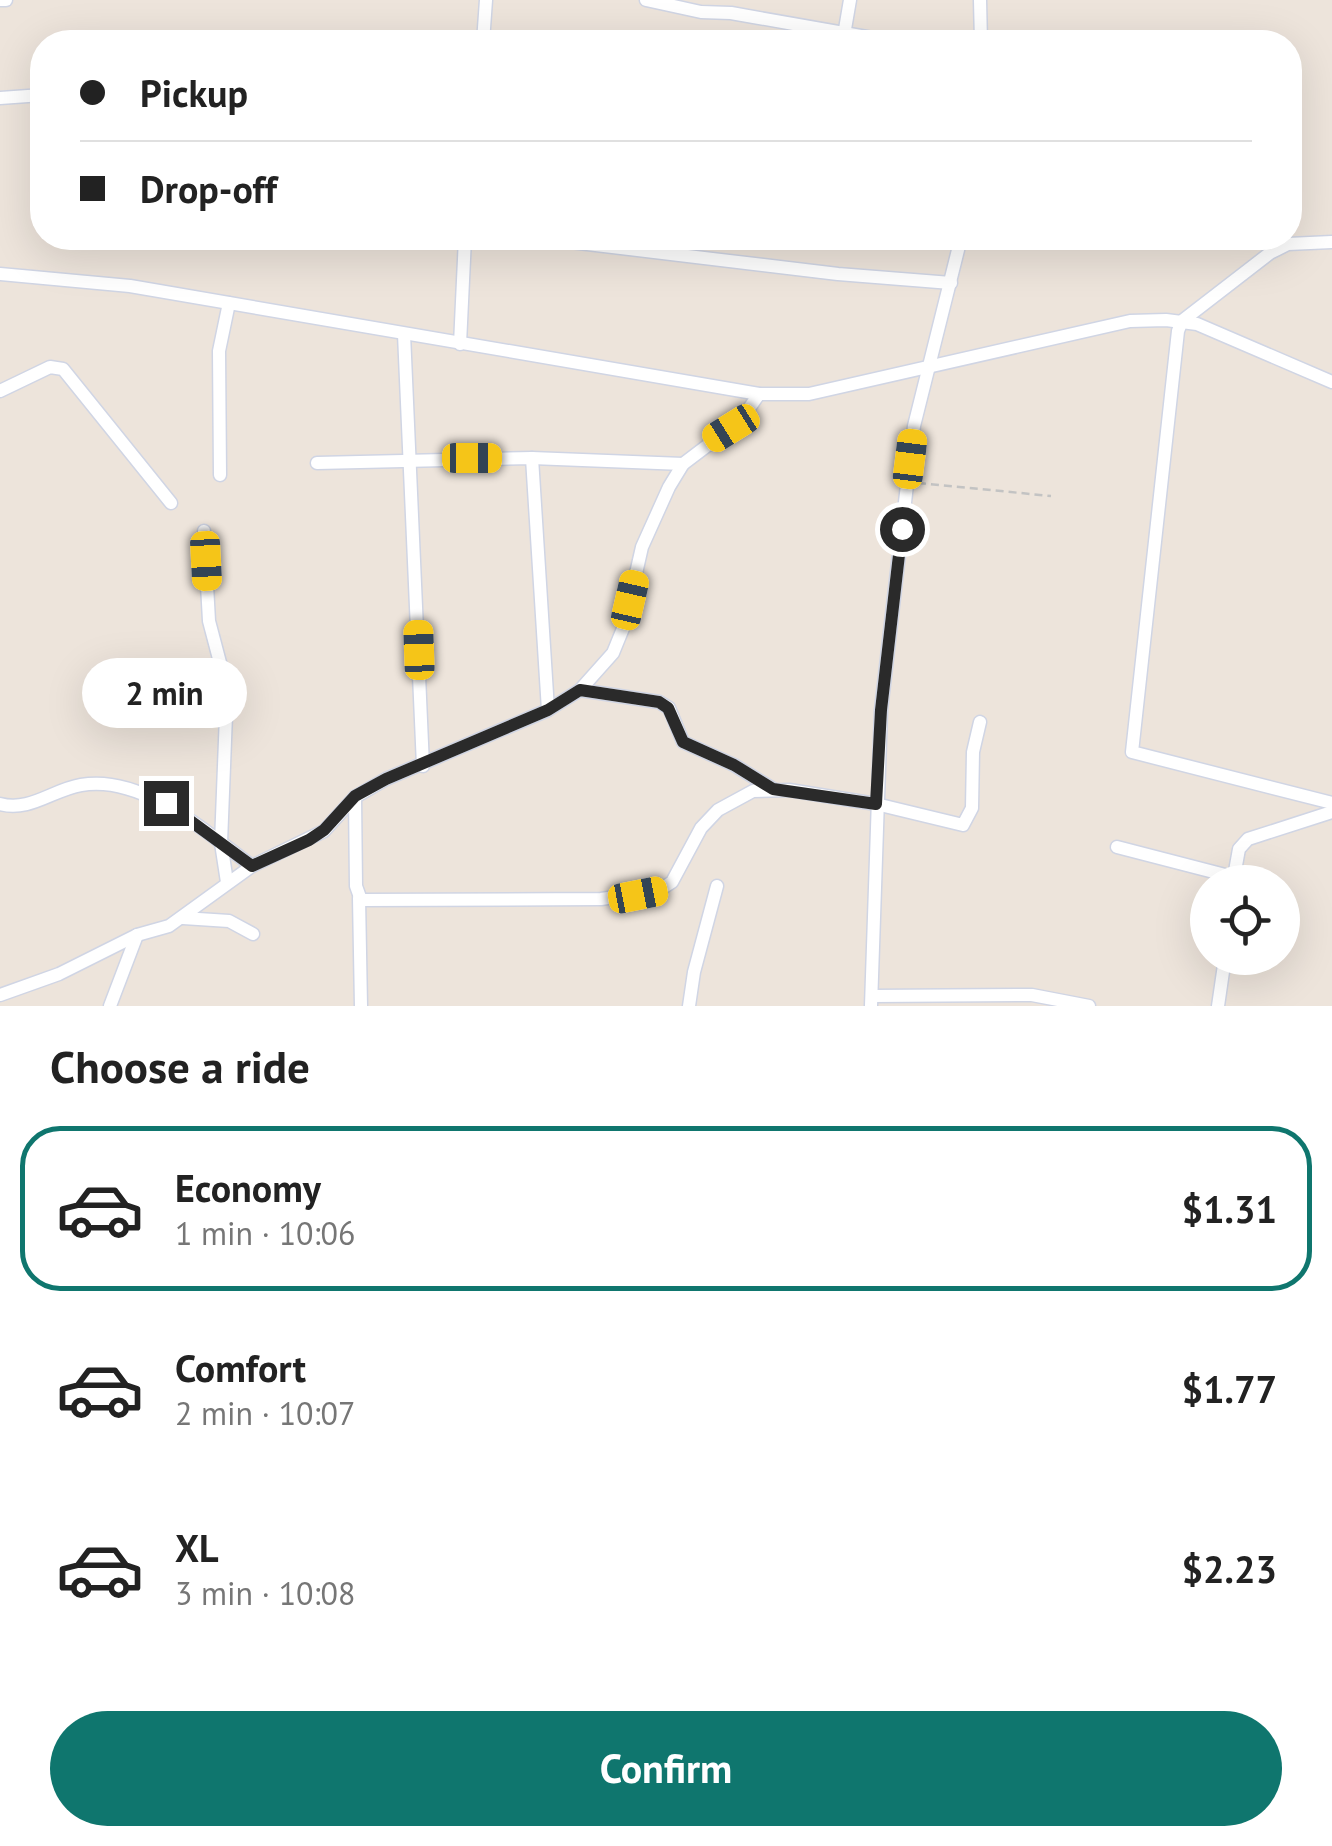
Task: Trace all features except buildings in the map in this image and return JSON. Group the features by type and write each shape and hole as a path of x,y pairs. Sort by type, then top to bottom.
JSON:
{"street":[{"path":"483,30 486,0"},
{"path":"646,0 670,2 701,12 732,6 825,30"},
{"path":"845,30 850,0"},
{"path":"980,0 981,30"},
{"path":"0,98 30,95"},
{"path":"1302,242 1329,239"},
{"path":"460,344 464,250"},
{"path":"637,250 951,283"},
{"path":"959,250 914,426 881,710 871,1001 1032,995 1090,1006"},
{"path":"1274,250 1182,321 1176,338 1166,462 1132,752 1332,802"},
{"path":"0,274 130,286 759,394 810,394 1130,321 1182,321 1207,328 1332,382"},
{"path":"220,475 218,351 229,303"},
{"path":"404,334 423,766"},
{"path":"0,390 50,367 63,369 171,503"},
{"path":"0,995 59,974 137,935 182,918 226,882 324,830 355,796 548,710 580,690 613,653 624,626 642,547 669,487 683,464 741,420 759,394"},
{"path":"532,458 548,710"},
{"path":"317,462 532,458 683,464"},
{"path":"204,531 209,621 227,689 221,843 226,882"},
{"path":"580,690 659,702 668,708 683,742 734,765 773,789"},
{"path":"359,898 522,901 658,891 672,882 701,828 718,810 753,791 773,789 876,804 963,825 972,808 973,752 980,722"},
{"path":"0,804 17,808 79,785 106,783 166,803 252,866"},
{"path":"355,796 361,1006"},
{"path":"1236,865 1240,849 1248,839 1332,812"},
{"path":"1116,847 1190,868"},
{"path":"689,1006 717,886"},
{"path":"182,918 229,922 254,934"},
{"path":"110,1006 137,935"},
{"path":"1218,1006 1223,975"}],"path":[{"path":"908,482 1051,496"}],"route":[{"path":"166,803 252,866 309,840 324,830 355,796 386,779 548,710 580,690 659,702 668,708 683,742 734,765 773,789 876,804 881,710 902,529"}]}
